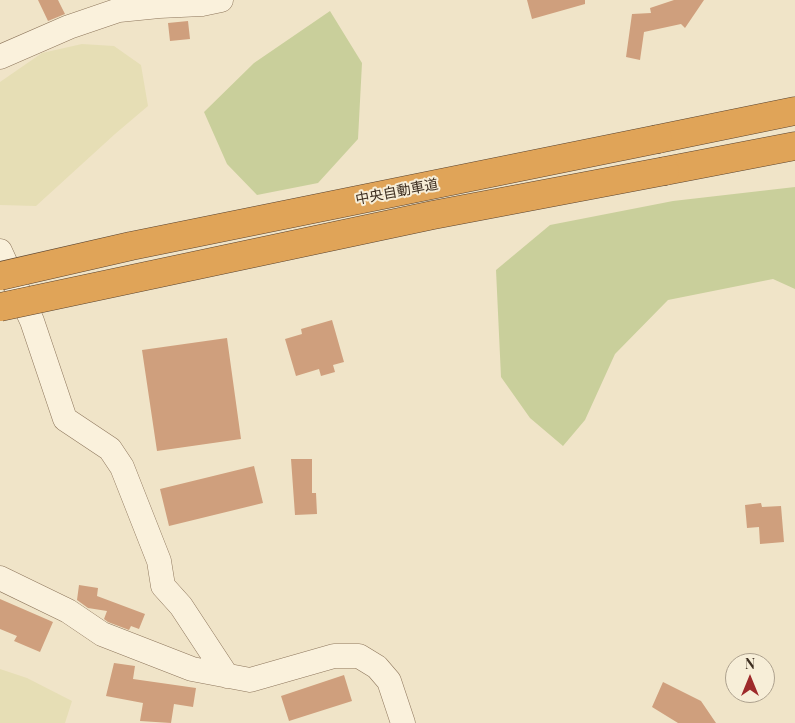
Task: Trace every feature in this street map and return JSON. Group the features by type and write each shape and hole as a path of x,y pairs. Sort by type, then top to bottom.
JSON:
{"highway":[{"name":"中央自動車道","path":"0,276 130,246 795,111"},
{"path":"0,307 433,215 795,146"}],"street":[{"path":"0,57 70,27 119,10 202,4 221,0"},
{"path":"0,251 32,321 65,419 110,449 122,467 160,561 163,586 181,606 228,676"},
{"path":"0,578 68,611 102,634 192,669 250,680 334,656 359,656 377,667 389,681 403,723"}],"shaded area":[{"path":"82,44 114,46 141,65 148,106 36,206 0,205 0,82 42,53"},
{"path":"0,669 27,678 72,701 65,723 0,723"}],"green space":[{"path":"330,11 362,63 358,139 318,183 257,195 227,164 204,112 254,63"},
{"path":"795,187 795,289 773,279 668,300 615,354 585,420 563,446 530,418 501,377 496,270 550,225 673,201"}],"building":[{"path":"38,0 58,0 65,14 48,21"},
{"path":"527,0 585,0 585,4 532,19"},
{"path":"674,0 704,0 685,28 681,24 644,32 640,60 626,57 632,14 651,13 650,8"},
{"path":"188,21 190,39 170,41 168,23"},
{"path":"332,320 344,362 333,365 335,372 321,376 319,369 296,376 285,339 302,334 301,329"},
{"path":"227,338 241,439 157,451 142,350"},
{"path":"291,459 312,459 312,493 316,493 317,514 295,515"},
{"path":"254,466 263,503 169,526 160,489"},
{"path":"761,503 762,507 781,506 784,542 760,544 759,527 747,528 745,505"},
{"path":"79,585 98,588 97,596 145,614 139,629 131,626 129,630 108,622 104,619 107,611 88,608 77,600"},
{"path":"0,599 53,622 40,652 14,641 17,636 0,629"},
{"path":"114,663 135,666 133,679 196,688 193,707 174,704 171,723 140,721 143,703 106,696"},
{"path":"344,675 352,701 289,721 281,696"},
{"path":"663,682 701,701 716,723 678,723 652,707"}]}
